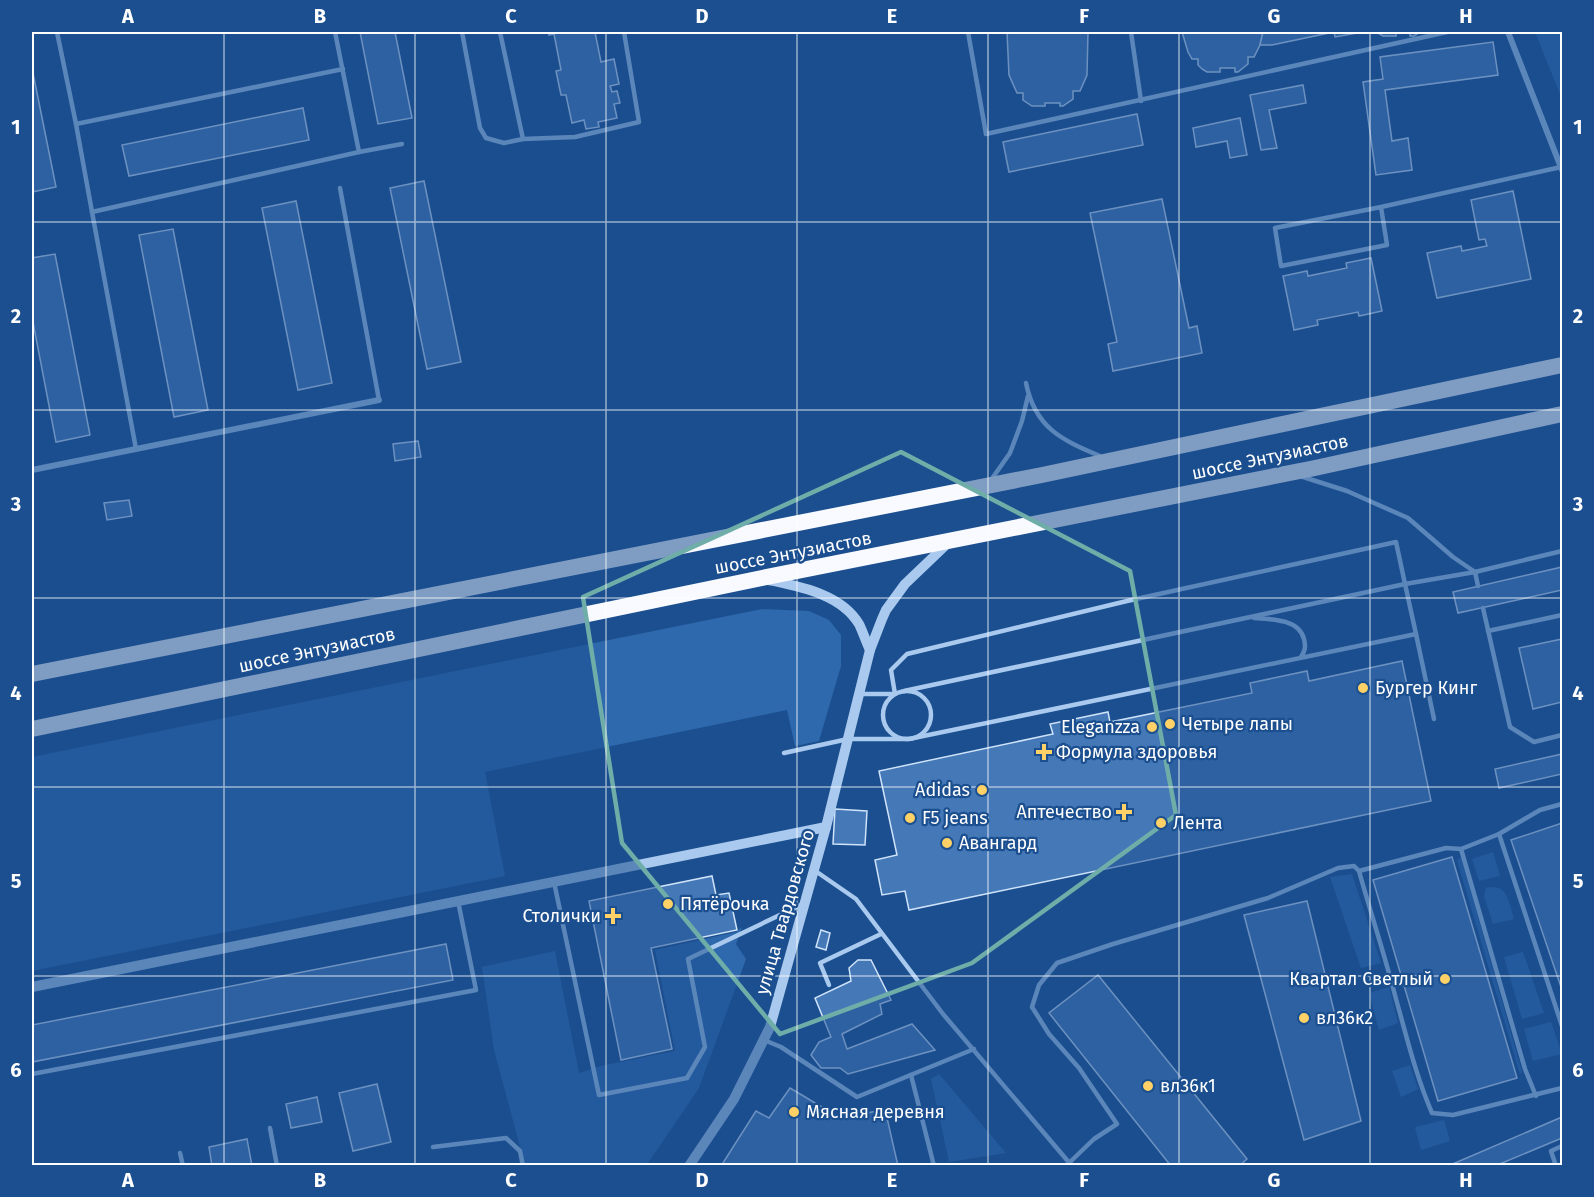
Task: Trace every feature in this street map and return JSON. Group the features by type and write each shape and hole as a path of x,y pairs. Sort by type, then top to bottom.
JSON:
{"highway":[{"name":"шоссе Энтузиастов","path":"32,674 1111,461 1563,365"},
{"name":"шоссе Энтузиастов","path":"32,729 762,578 1289,473 1563,414"}],"street":[{"path":"1508,32 1562,169"},
{"path":"32,470 379,400"},
{"name":"улица Твардовского","path":"689,1166 734,1099 770,1028 826,827 870,650 886,610 905,584 949,542"},
{"path":"762,578 797,586 839,602 859,623 870,650"},
{"path":"32,987 826,827"}],"lane":[{"path":"57,32 136,449"},
{"path":"335,32 359,152"},
{"path":"462,32 480,128 486,138 504,143 523,139 575,137 639,122 624,32"},
{"path":"500,32 523,139"},
{"path":"968,32 986,134 1448,32"},
{"path":"1131,32 1141,101"},
{"path":"76,124 343,69"},
{"path":"92,212 402,144"},
{"path":"1381,207 1387,245 1281,266 1275,228 1562,169"},
{"path":"340,188 379,400"},
{"path":"1026,383 1028,396 1043,424 1069,443 1111,461"},
{"path":"987,486 1010,453 1022,422 1028,396"},
{"path":"1289,473 1347,491 1408,518 1475,572 1478,586"},
{"path":"895,694 891,670 907,654 1127,601 1396,542 1434,719"},
{"path":"859,694 895,694 1405,584 1475,572 1563,551"},
{"path":"1483,608 1510,727 1534,742 1563,735"},
{"path":"1488,631 1563,615"},
{"path":"1249,617 1279,620 1298,628 1302,633 1305,648 1301,657"},
{"path":"784,753 848,739 909,739 1416,634"},
{"path":"895,694 884,709 884,718 893,734 909,739 920,735 927,729 931,711 928,702 921,695 904,691"},
{"path":"1359,871 1446,848 1461,849 1499,834 1540,810 1563,804"},
{"path":"1499,834 1563,1026"},
{"path":"1461,849 1525,1069 1536,1096"},
{"path":"814,870 856,899 881,934 974,1049 1071,1164 1094,1139 1117,1124 1079,1068 1049,1034 1032,1007 1039,985 1057,963 1268,898 1338,868 1354,866 1359,871 1407,1044 1420,1086 1432,1113 1453,1115 1563,1088"},
{"path":"554,882 599,1095 687,1078 705,1047 688,959 805,903"},
{"path":"32,1074 476,990 458,901"},
{"path":"829,985 820,963 881,934"},
{"path":"764,1040 781,1047 857,1098 974,1049"},
{"path":"911,1075 934,1166"},
{"path":"270,1128 277,1166"},
{"path":"433,1147 506,1138 520,1151 523,1166"},
{"path":"1556,1166 1551,1151 1563,1146"},
{"path":"180,1153 183,1166"}],"highlighted area":[{"path":"901,452 1130,571 1176,815 972,963 780,1034 622,843 583,597"}],"shaded area":[{"path":"1535,32 1562,32 1562,99"},
{"path":"762,609 809,611 829,620 841,635 841,666 819,741 795,746 787,710 485,772 505,876 32,971 32,757"},
{"path":"1493,852 1500,876 1479,881 1472,859"},
{"path":"1461,857 1522,1072 1520,1074 1457,860"},
{"path":"1352,874 1381,963 1361,968 1330,877"},
{"path":"1493,887 1502,890 1505,894 1514,919 1493,924 1484,896 1486,888"},
{"path":"742,927 736,944 746,959 699,1088 646,1166 525,1165 494,1050 482,967 555,951 579,1073 601,1066 675,1051 655,950 736,932"},
{"path":"1523,952 1544,1013 1522,1019 1504,957"},
{"path":"1389,987 1398,1023 1379,1030 1369,993"},
{"path":"1551,1022 1562,1054 1533,1061 1524,1029"},
{"path":"1410,1065 1418,1089 1401,1097 1392,1071"},
{"path":"939,1074 1006,1153 949,1162 931,1079"},
{"path":"1444,1120 1450,1141 1421,1150 1415,1127"}],"building":[{"path":"360,32 395,32 412,118 378,124"},
{"path":"549,32 595,32 601,62 614,59 619,84 610,86 612,92 617,91 620,103 614,104 617,118 598,122 599,127 586,129 584,120 572,123 566,95 561,95 556,71 561,70 554,34 549,35"},
{"path":"1007,32 1088,32 1087,75 1080,91 1073,91 1073,99 1063,106 1060,106 1060,103 1045,103 1045,106 1032,106 1023,100 1023,93 1017,93 1009,75"},
{"path":"1182,32 1263,32 1254,57 1248,57 1248,64 1238,72 1235,72 1235,68 1220,68 1220,72 1207,72 1198,65 1198,59 1192,59"},
{"path":"1263,32 1334,32 1272,45 1260,45"},
{"path":"1334,32 1363,32 1335,37"},
{"path":"1376,32 1396,32 1396,36 1383,36"},
{"path":"1410,32 1420,32 1410,36"},
{"path":"1493,42 1498,75 1385,90 1392,141 1408,138 1412,170 1376,175 1363,82 1383,79 1380,57"},
{"path":"32,68 56,187 32,192"},
{"path":"1303,85 1306,103 1269,110 1277,148 1261,150 1250,95"},
{"path":"303,108 309,140 129,176 122,145"},
{"path":"1137,114 1143,145 1009,172 1003,142"},
{"path":"1240,118 1247,155 1230,158 1227,141 1196,147 1193,128"},
{"path":"424,181 461,362 427,369 390,188"},
{"path":"1513,191 1531,279 1437,298 1427,253 1461,246 1462,251 1487,246 1485,239 1479,240 1471,200"},
{"path":"1162,199 1189,328 1197,326 1202,353 1113,371 1108,344 1117,342 1090,213"},
{"path":"296,201 332,383 298,390 262,208"},
{"path":"173,229 208,410 174,417 139,235"},
{"path":"55,254 90,435 56,442 32,317 32,258"},
{"path":"1371,258 1382,311 1359,316 1358,312 1317,320 1318,325 1294,330 1283,276 1307,271 1308,276 1347,268 1346,263"},
{"path":"418,441 421,457 395,461 393,444"},
{"path":"129,500 132,516 107,520 104,503"},
{"path":"1562,567 1562,590 1458,613 1453,592"},
{"path":"1562,639 1562,702 1533,709 1519,648"},
{"path":"1402,661 1431,801 909,910 905,891 882,895 875,860 897,855 879,771 1053,734 1050,724 1108,712 1110,722 1252,693 1250,683 1307,671 1309,681"},
{"path":"1562,754 1562,774 1499,788 1495,769"},
{"path":"835,809 867,811 865,845 833,844"},
{"path":"1562,823 1562,990 1511,840"},
{"name":"Квартал Светлый","path":"1452,857 1517,1078 1438,1101 1373,880"},
{"path":"712,876 716,895 729,893 737,930 651,948 672,1049 621,1060 589,901"},
{"name":"вл36к2","path":"1307,901 1361,1121 1304,1140 1244,915"},
{"path":"821,930 830,933 826,950 816,947"},
{"path":"446,944 453,980 32,1062 32,1025"},
{"path":"858,960 871,960 891,1000 880,1004 882,1014 842,1034 847,1049 912,1024 935,1050 848,1074 840,1068 821,1068 811,1055 819,1042 831,1037 815,998 851,981 849,968"},
{"name":"вл36к1","path":"1098,975 1247,1159 1239,1166 1171,1166 1049,1013"},
{"path":"377,1084 391,1142 353,1151 339,1093"},
{"path":"790,1088 842,1119 885,1109 898,1166 721,1166 756,1111 769,1118"},
{"path":"317,1097 322,1122 291,1128 286,1104"},
{"path":"1562,1117 1562,1138 1495,1166 1448,1166"},
{"path":"247,1139 252,1166 212,1166 209,1147"}],"place":[{"name":"Бургер Кинг","path":"1363,688"},
{"name":"Четыре лапы","path":"1170,724"},
{"name":"Eleganzza","path":"1152,727"},
{"name":"Формула здоровья","path":"1044,752"},
{"name":"Adidas","path":"982,790"},
{"name":"Аптечество","path":"1124,812"},
{"name":"F5 jeans","path":"910,818"},
{"name":"Лента","path":"1161,823"},
{"name":"Авангард","path":"947,843"},
{"name":"Пятёрочка","path":"668,904"},
{"name":"Столички","path":"613,916"},
{"name":"Квартал Светлый","path":"1445,979"},
{"name":"вл36к2","path":"1304,1018"},
{"name":"вл36к1","path":"1148,1086"},
{"name":"Мясная деревня","path":"794,1112"}]}
